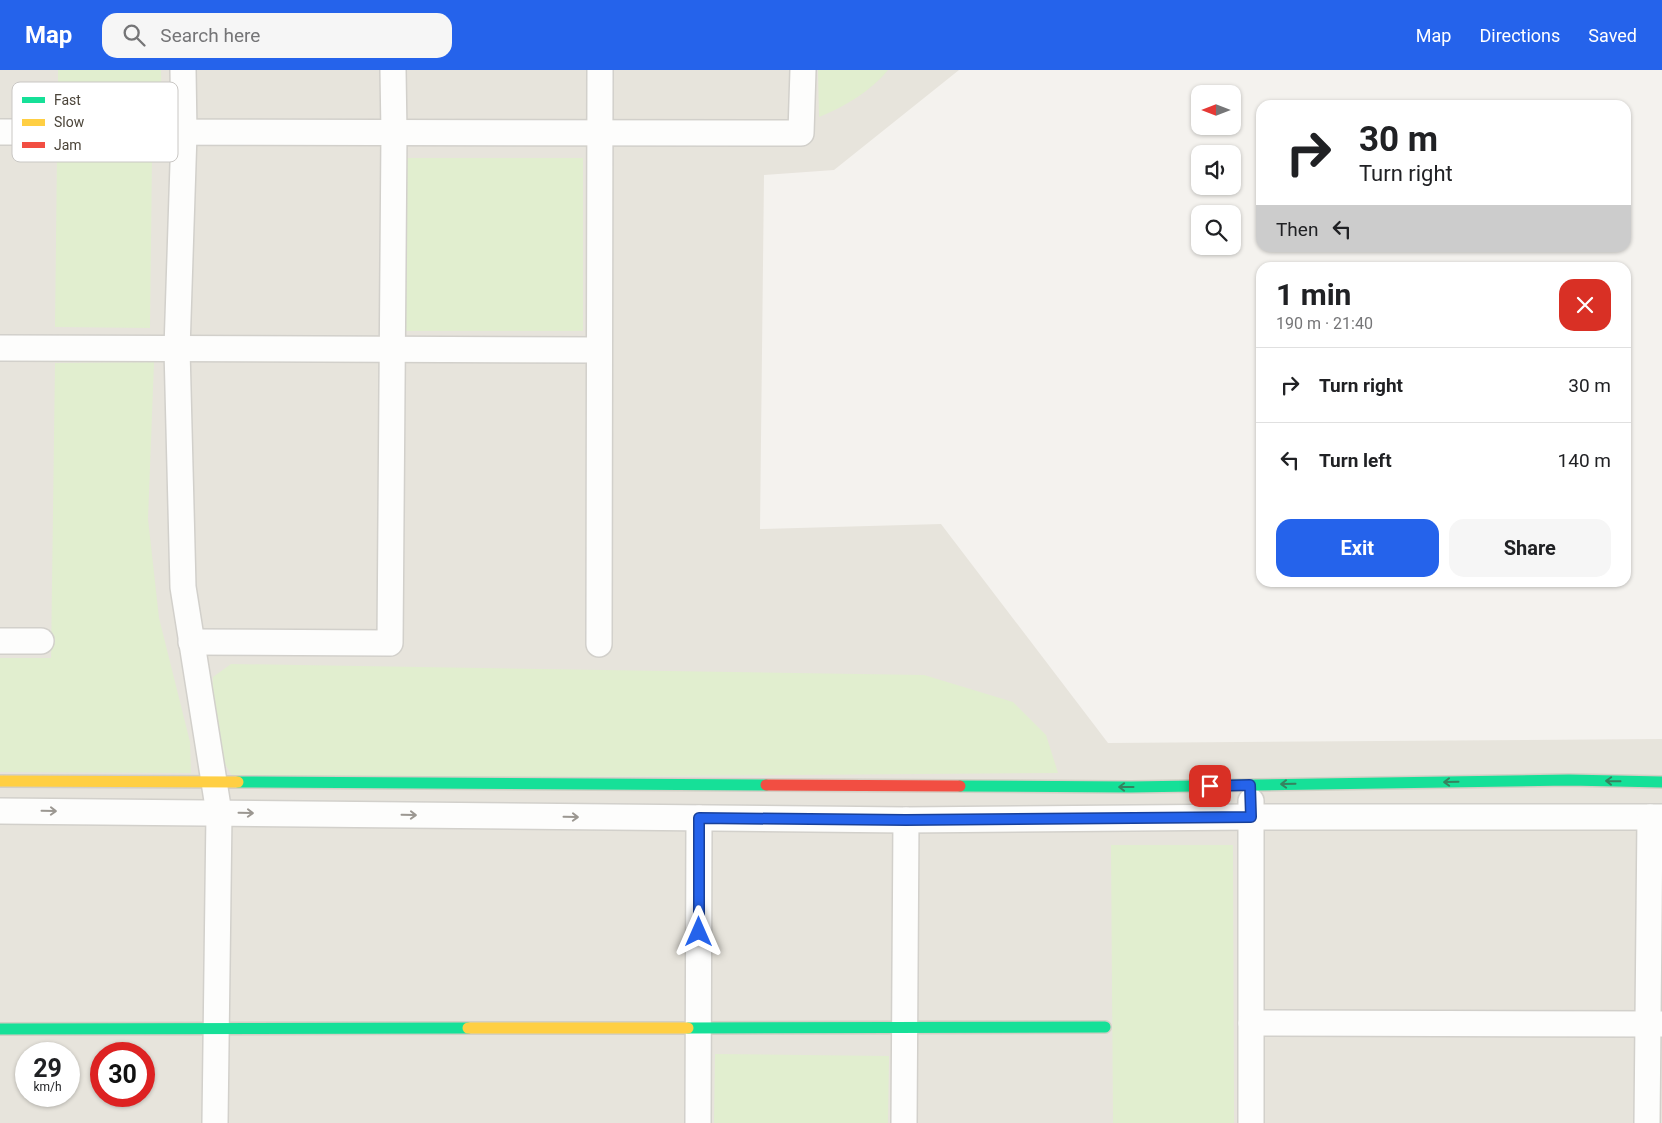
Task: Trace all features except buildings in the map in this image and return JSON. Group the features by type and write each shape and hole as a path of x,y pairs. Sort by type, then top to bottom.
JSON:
{"street":[{"path":"183,70 184,133 177,349 182,587 218,813 215,1123"},
{"path":"191,642 390,643 393,70"},
{"path":"599,644 600,70"},
{"path":"178,133 801,134 803,70"},
{"path":"0,348 599,350"},
{"path":"0,641 41,641"},
{"path":"0,781 1131,787 1569,780 1662,782"},
{"path":"1250,785 1251,1123"},
{"path":"0,811 906,820 1251,817 1656,817 1655,1024 1647,1123"},
{"path":"698,1123 699,818"},
{"path":"904,1123 906,820"},
{"path":"1251,1023 1655,1024"},
{"path":"0,1029 1105,1027"}],"shaded area":[{"path":"0,70 959,70 834,170 764,175 760,529 941,524 1108,743 1662,739 1662,1123 0,1123"}],"green space":[{"path":"58,70 161,70 161,82 58,82"},
{"path":"818,70 888,70 874,85 856,98 819,117"},
{"path":"403,158 583,158 583,331 403,331"},
{"path":"57,162 152,162 150,328 55,327"},
{"path":"154,362 148,519 159,618 190,742 191,773 0,772 0,658 51,658 55,363"},
{"path":"231,664 924,675 1013,702 1046,735 1058,773 234,779 219,754 211,703 213,677"},
{"path":"1111,845 1233,845 1234,1123 1113,1123"},
{"path":"715,1054 889,1056 888,1123 714,1123"}],"traffic: fast":[{"path":"960,786 1131,787 1569,780 1662,782"},
{"path":"238,782 766,785"},
{"path":"688,1028 1105,1027"},
{"path":"0,1029 468,1028"}],"traffic: slow":[{"path":"0,781 238,782"},
{"path":"468,1028 688,1028"}],"traffic: jam":[{"path":"766,785 960,786"}],"route":[{"path":"699,932 699,818 906,820 1251,817 1250,785 1210,786"}]}
